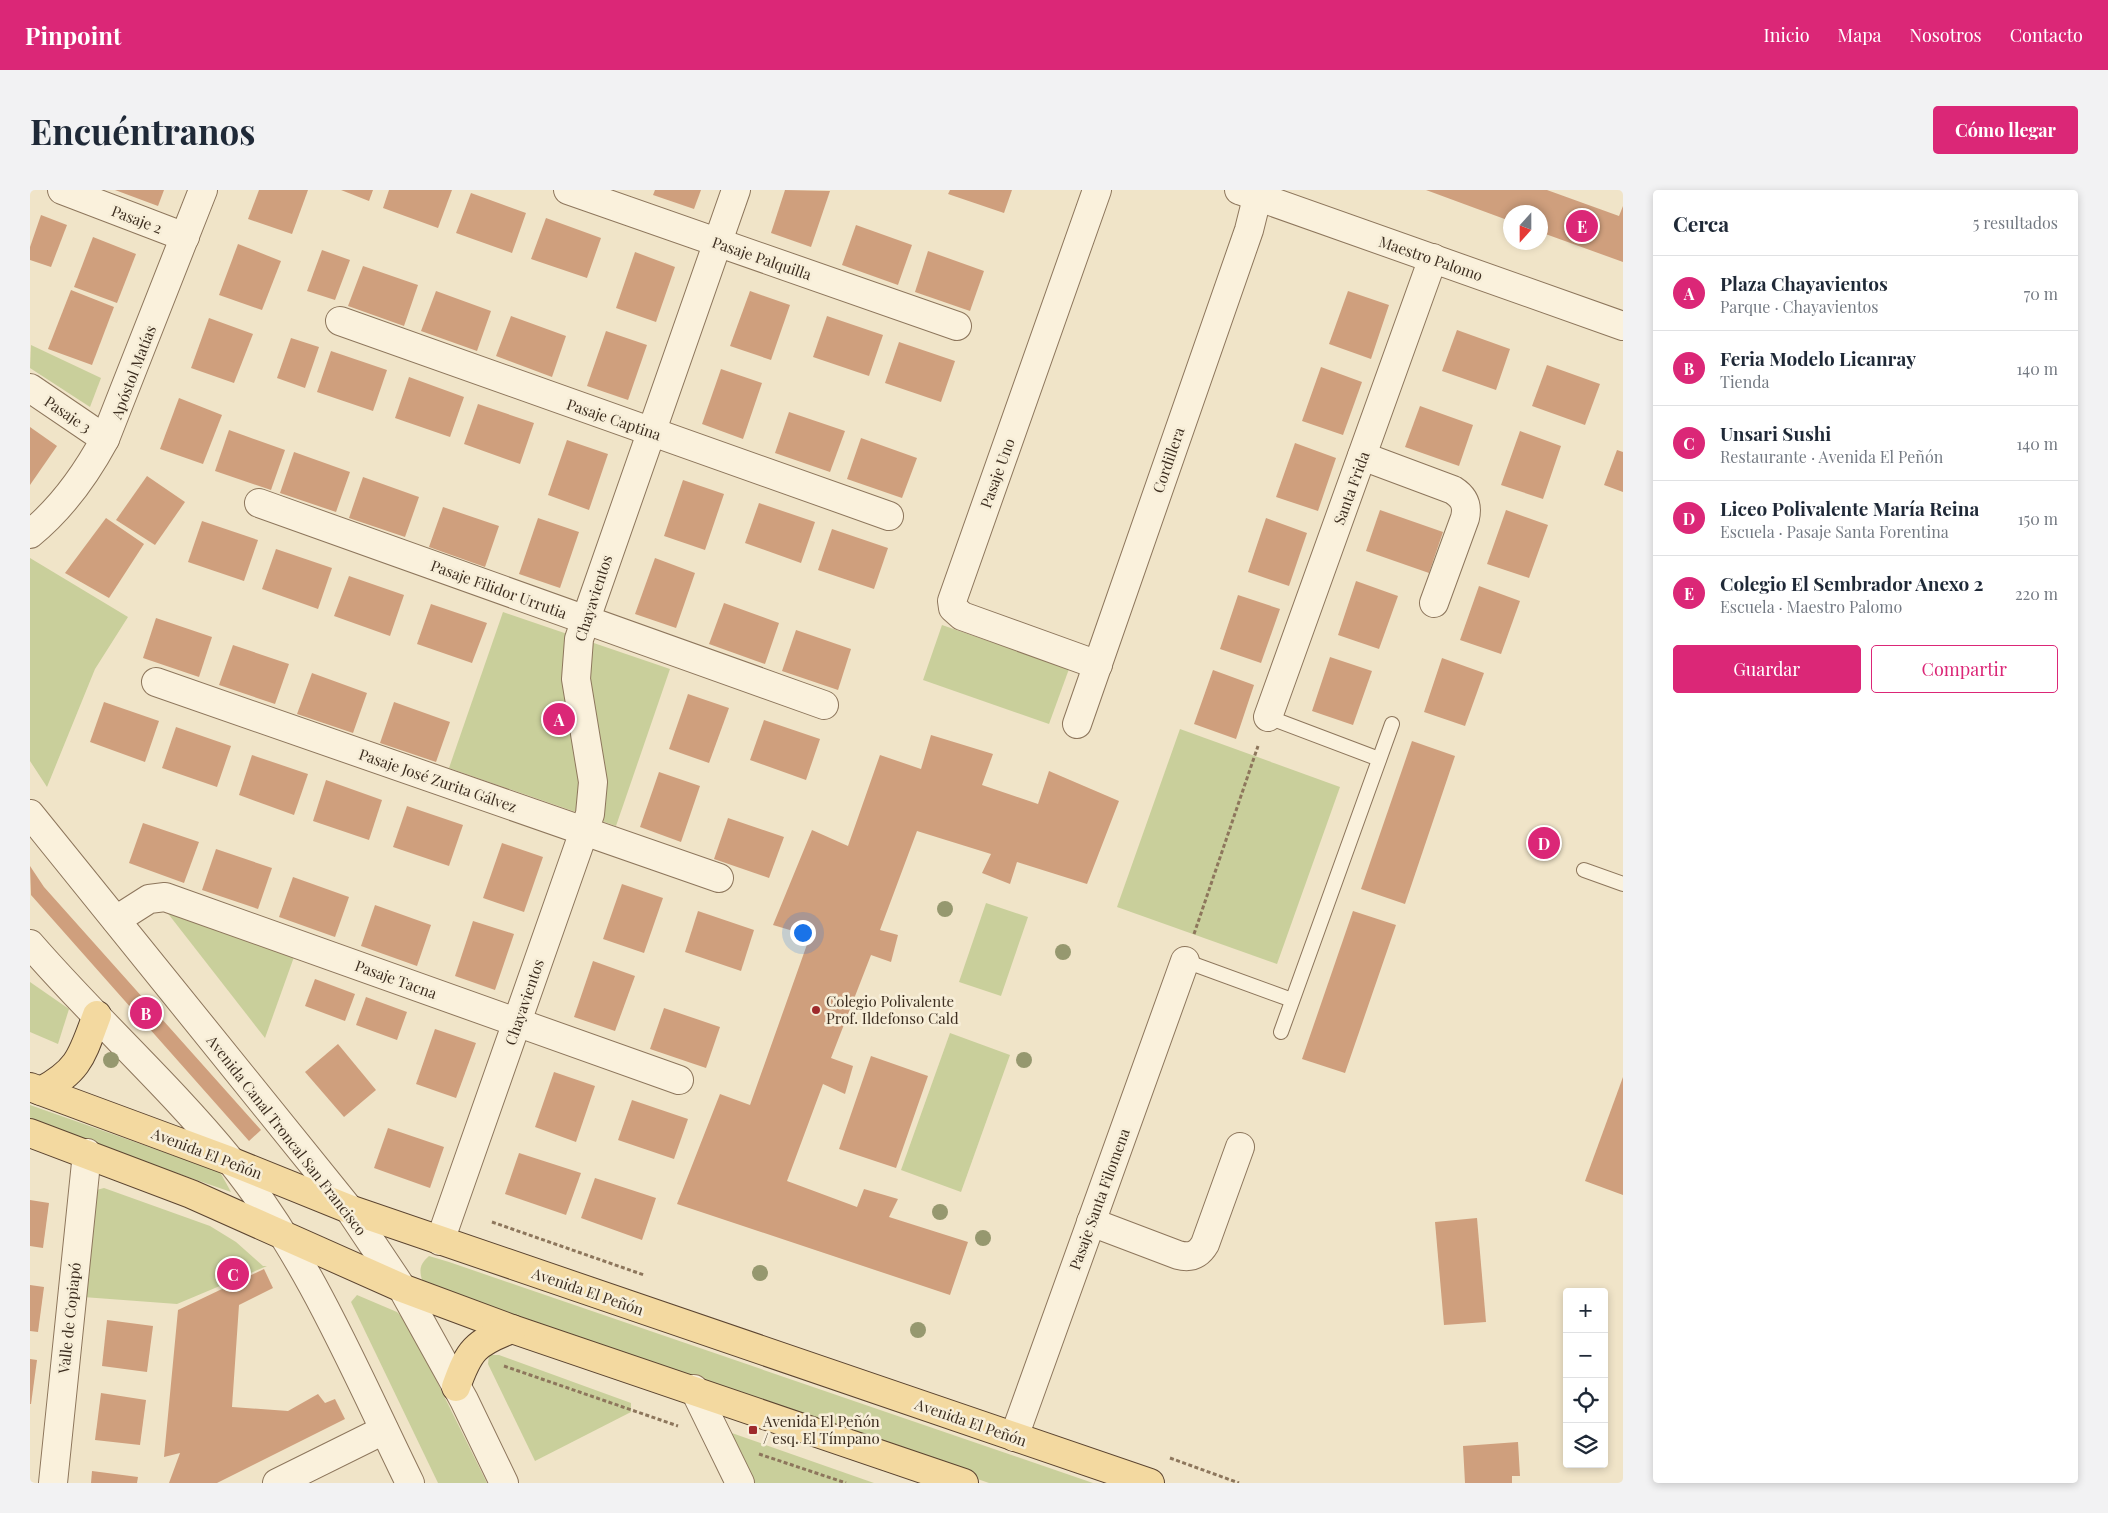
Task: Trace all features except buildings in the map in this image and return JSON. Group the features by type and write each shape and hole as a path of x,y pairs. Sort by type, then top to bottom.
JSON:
{"main road":[{"path":"36,1089 61,1080 78,1063 97,1015"},
{"name":"Avenida El Peñón","path":"36,1089 230,1161 349,1209 1150,1483"},
{"path":"30,1133 191,1194 402,1288 512,1329 694,1389 964,1483"},
{"path":"456,1387 465,1362 475,1348 492,1337 512,1329"}],"street":[{"name":"Pasaje 2","path":"62,190 185,237"},
{"name":"Apóstol Matías","path":"30,534 61,504 94,459 105,439 204,190"},
{"name":"Pasaje Palquilla","path":"568,190 957,326"},
{"name":"Chayavientos","path":"440,1241 590,814 593,782 576,678 576,659 584,619 736,190"},
{"name":"Pasaje Uno","path":"1097,190 952,601 953,608 962,616 1098,665"},
{"name":"Cordillera","path":"1077,724 1249,230 1252,192"},
{"name":"Maestro Palomo","path":"1252,192 1623,326"},
{"name":"Santa Frida","path":"1268,717 1433,258"},
{"name":"Pasaje Captina","path":"340,321 889,516"},
{"name":"Pasaje 3","path":"30,388 105,439"},
{"path":"1362,456 1454,490 1460,494 1465,502 1467,510 1434,603"},
{"name":"Pasaje Filidor Urrutia","path":"259,503 824,705"},
{"name":"Pasaje José Zurita Gálvez","path":"156,682 719,878"},
{"name":"Avenida Canal Troncal San Francisco","path":"30,814 349,1209 402,1288 456,1387 504,1483"},
{"name":"Pasaje Tacna","path":"116,920 149,899 165,897 679,1080"},
{"path":"30,944 230,1161 284,1237 362,1383 410,1483"},
{"name":"Pasaje Santa Filomena","path":"1014,1437 1185,961"},
{"path":"1091,1222 1178,1255 1187,1257 1196,1255 1205,1244 1240,1147"},
{"name":"Valle de Copiapó","path":"53,1483 87,1153"},
{"path":"694,1389 740,1483"},
{"path":"277,1483 384,1430"}],"lane":[{"path":"1268,717 1379,759"},
{"path":"1281,1032 1392,724"},
{"path":"1584,870 1623,884"},
{"path":"1185,961 1292,1000"}],"path":[{"path":"1185,961 1268,717"},
{"path":"503,1366 846,1483"}],"green space":[{"path":"31,345 101,378 90,407 30,368"},
{"path":"30,558 128,617 95,669 47,787 30,761"},
{"path":"503,612 670,669 616,826 449,768"},
{"path":"942,625 1069,669 1049,724 923,680"},
{"path":"1180,729 1340,787 1277,964 1117,907"},
{"path":"986,903 1028,917 1001,996 959,982"},
{"path":"166,911 294,957 265,1038"},
{"path":"30,982 69,1009 58,1044 30,1032"},
{"path":"950,1033 1010,1055 961,1192 901,1170"},
{"path":"30,1105 220,1172 231,1192 30,1122"},
{"path":"104,1188 210,1226 236,1242 263,1266 267,1266 177,1304 83,1297 89,1192"},
{"path":"429,1256 1093,1483 989,1483 453,1297 422,1280 421,1267"},
{"path":"357,1295 397,1312 409,1325 487,1483 438,1483 351,1302"},
{"path":"489,1355 499,1355 631,1403 631,1412 535,1461 488,1364"},
{"path":"726,1431 874,1483 752,1483"}],"place":[{"name":"Colegio El Sembrador Anexo 2","path":"1582,226"},
{"name":"Plaza Chayavientos","path":"559,719"},
{"name":"Liceo Polivalente María Reina","path":"1544,843"},
{"name":"Colegio Polivalente Prof. Ildefonso Cald","path":"816,1010"},
{"name":"Feria Modelo Licanray","path":"146,1013"},
{"name":"Unsari Sushi","path":"233,1274"},
{"name":"Avenida El Peñón / esq. El Tímpano","path":"753,1430"}]}
